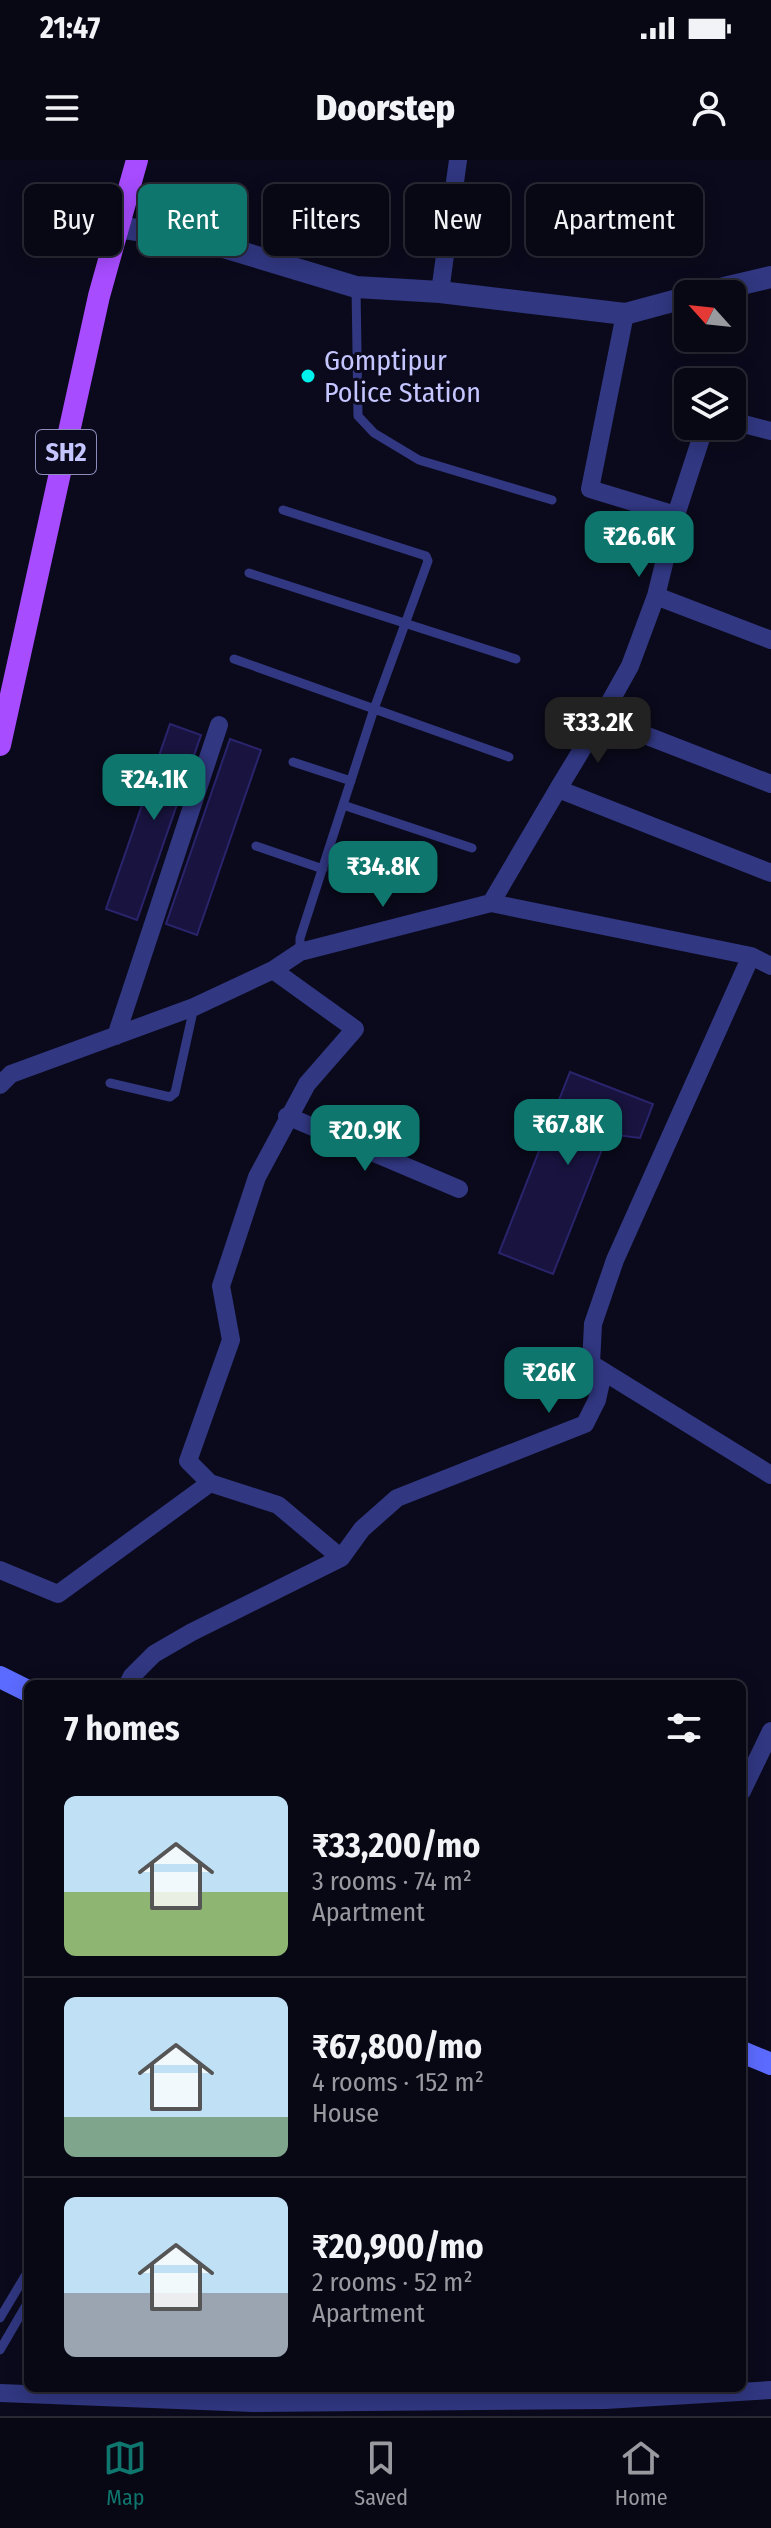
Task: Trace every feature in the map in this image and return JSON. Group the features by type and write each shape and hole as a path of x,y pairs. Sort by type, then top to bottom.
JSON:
{"main road":[{"name":"SH2","path":"119,184 124,160"},
{"name":"SH2","path":"122,197 137,160"},
{"name":"SH2","path":"0,688 103,256"},
{"name":"SH2","path":"0,745 105,256"},
{"path":"746,2054 771,2064"}],"street":[{"path":"440,292 458,160"},
{"path":"122,228 197,239 356,287 440,292 625,314 674,301"},
{"path":"746,283 771,277"},
{"path":"625,314 590,489 676,515"},
{"path":"746,425 771,431"},
{"path":"491,903 630,666 656,596 676,515 700,440"},
{"path":"656,596 771,640"},
{"path":"601,718 771,784"},
{"path":"116,1036 219,725"},
{"path":"558,789 771,873"},
{"path":"4,1075 194,1007 273,970 300,952 491,903 751,956 771,966"},
{"path":"130,1680 154,1654 192,1632 341,1558 362,1529 397,1498 585,1424 597,1400 601,1382 591,1364 593,1324 615,1260 751,956"},
{"path":"273,970 355,1029 307,1084 287,1116 257,1177 221,1286 231,1340 188,1461 210,1483 278,1505 341,1558"},
{"path":"287,1116 459,1189"},
{"path":"591,1364 771,1475"},
{"path":"0,1570 58,1594 210,1483"},
{"path":"746,1783 771,1731"},
{"path":"746,2392 771,2390"},
{"path":"0,2393 27,2392"},
{"path":"71,2392 253,2403 605,2400 738,2392"}],"lane":[{"path":"356,287 358,416 374,433 419,460 552,500"},
{"path":"283,510 426,556 428,561 374,709 300,938 300,952"},
{"path":"249,573 516,659"},
{"path":"234,659 509,757"},
{"path":"293,762 351,781"},
{"path":"343,805 472,848"},
{"path":"256,846 323,869"},
{"path":"110,1083 170,1097 175,1093 194,1007"},
{"path":"0,2318 24,2278"},
{"path":"0,2350 24,2309"}],"building":[{"path":"170,724 201,735 137,920 106,909"},
{"path":"230,739 261,750 197,935 166,924"},
{"path":"570,1072 653,1104 640,1138 608,1134 553,1274 499,1253"}],"place":[{"name":"Gomptipur Police Station","path":"308,376"}]}
